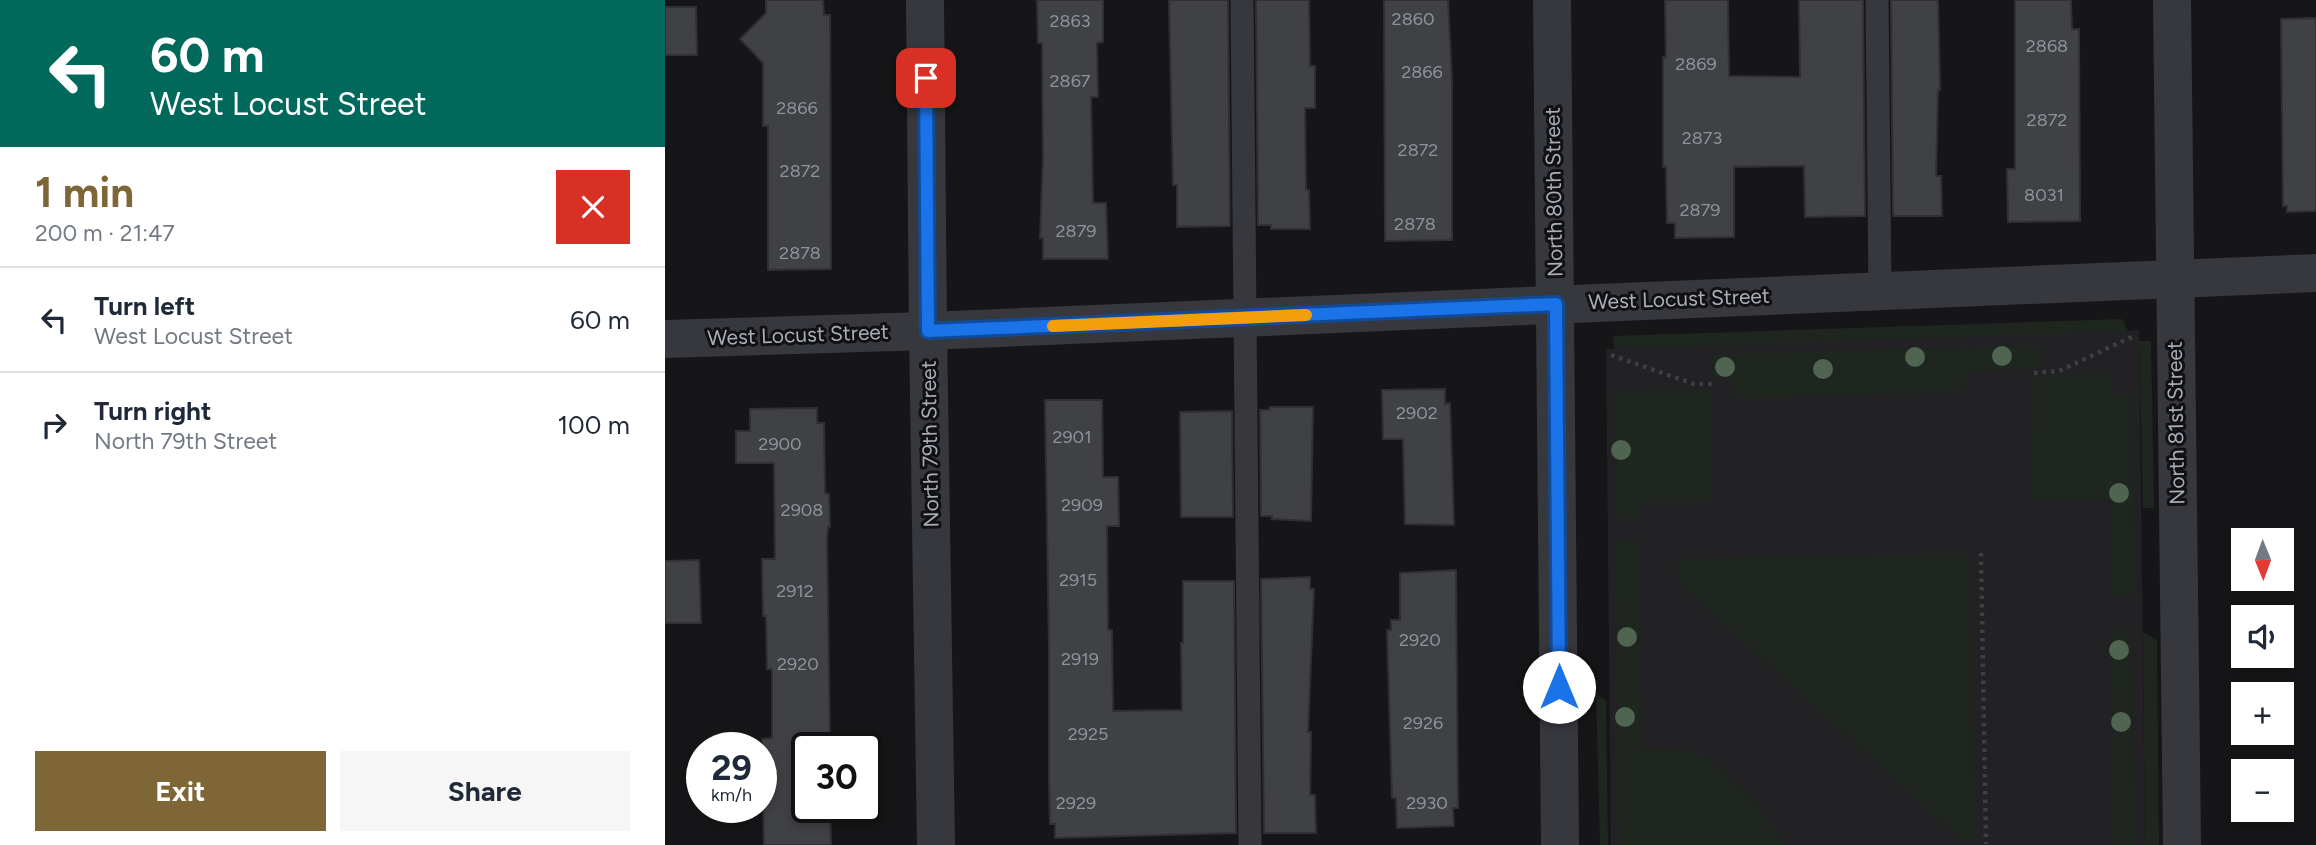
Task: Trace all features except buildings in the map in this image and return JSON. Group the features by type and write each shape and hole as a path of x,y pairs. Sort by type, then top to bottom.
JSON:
{"street":[{"name":"North 79th Street","path":"925,0 936,845"},
{"name":"North 80th Street","path":"1552,0 1560,845"},
{"name":"North 81st Street","path":"2172,0 2182,845"},
{"name":"West Locust Street","path":"665,339 928,331 2316,273"}],"lane":[{"path":"1242,0 1250,845"},
{"path":"1877,0 1880,291"}],"path":[{"path":"2034,373 2059,371 2136,335"},
{"path":"1611,355 1694,384 1712,384"},
{"path":"1980,553 1986,844"}],"shaded area":[{"path":"2122,319 2128,331 1614,349 1613,336"},
{"path":"2139,330 2145,845 1611,845 1606,349"},
{"path":"2139,341 2151,341 2154,508 2143,508"},
{"path":"2044,345 2044,366 2036,369 1967,371 1965,391 1732,399 1732,376 1713,376 1712,355"},
{"path":"2111,375 2112,394 2131,395 2134,596 2112,597 2111,500 2032,501 2033,377"},
{"path":"1711,390 1712,502 1639,503 1639,518 1616,519 1614,393"},
{"path":"1640,540 1643,750 1679,750 1707,756 1756,803 1786,845 1619,845 1616,541"},
{"path":"1969,553 1974,840 1961,840 1679,583 1678,559"},
{"path":"2122,628 2130,629 2134,845 2114,845 2112,635"},
{"path":"2143,632 2157,640 2159,845 2145,845"},
{"path":"1596,694 1606,700 1608,845 1600,845"}],"slow traffic":[{"path":"1053,326 1306,315"}],"route":[{"path":"926,78 928,331 1556,304 1559,687"}]}
